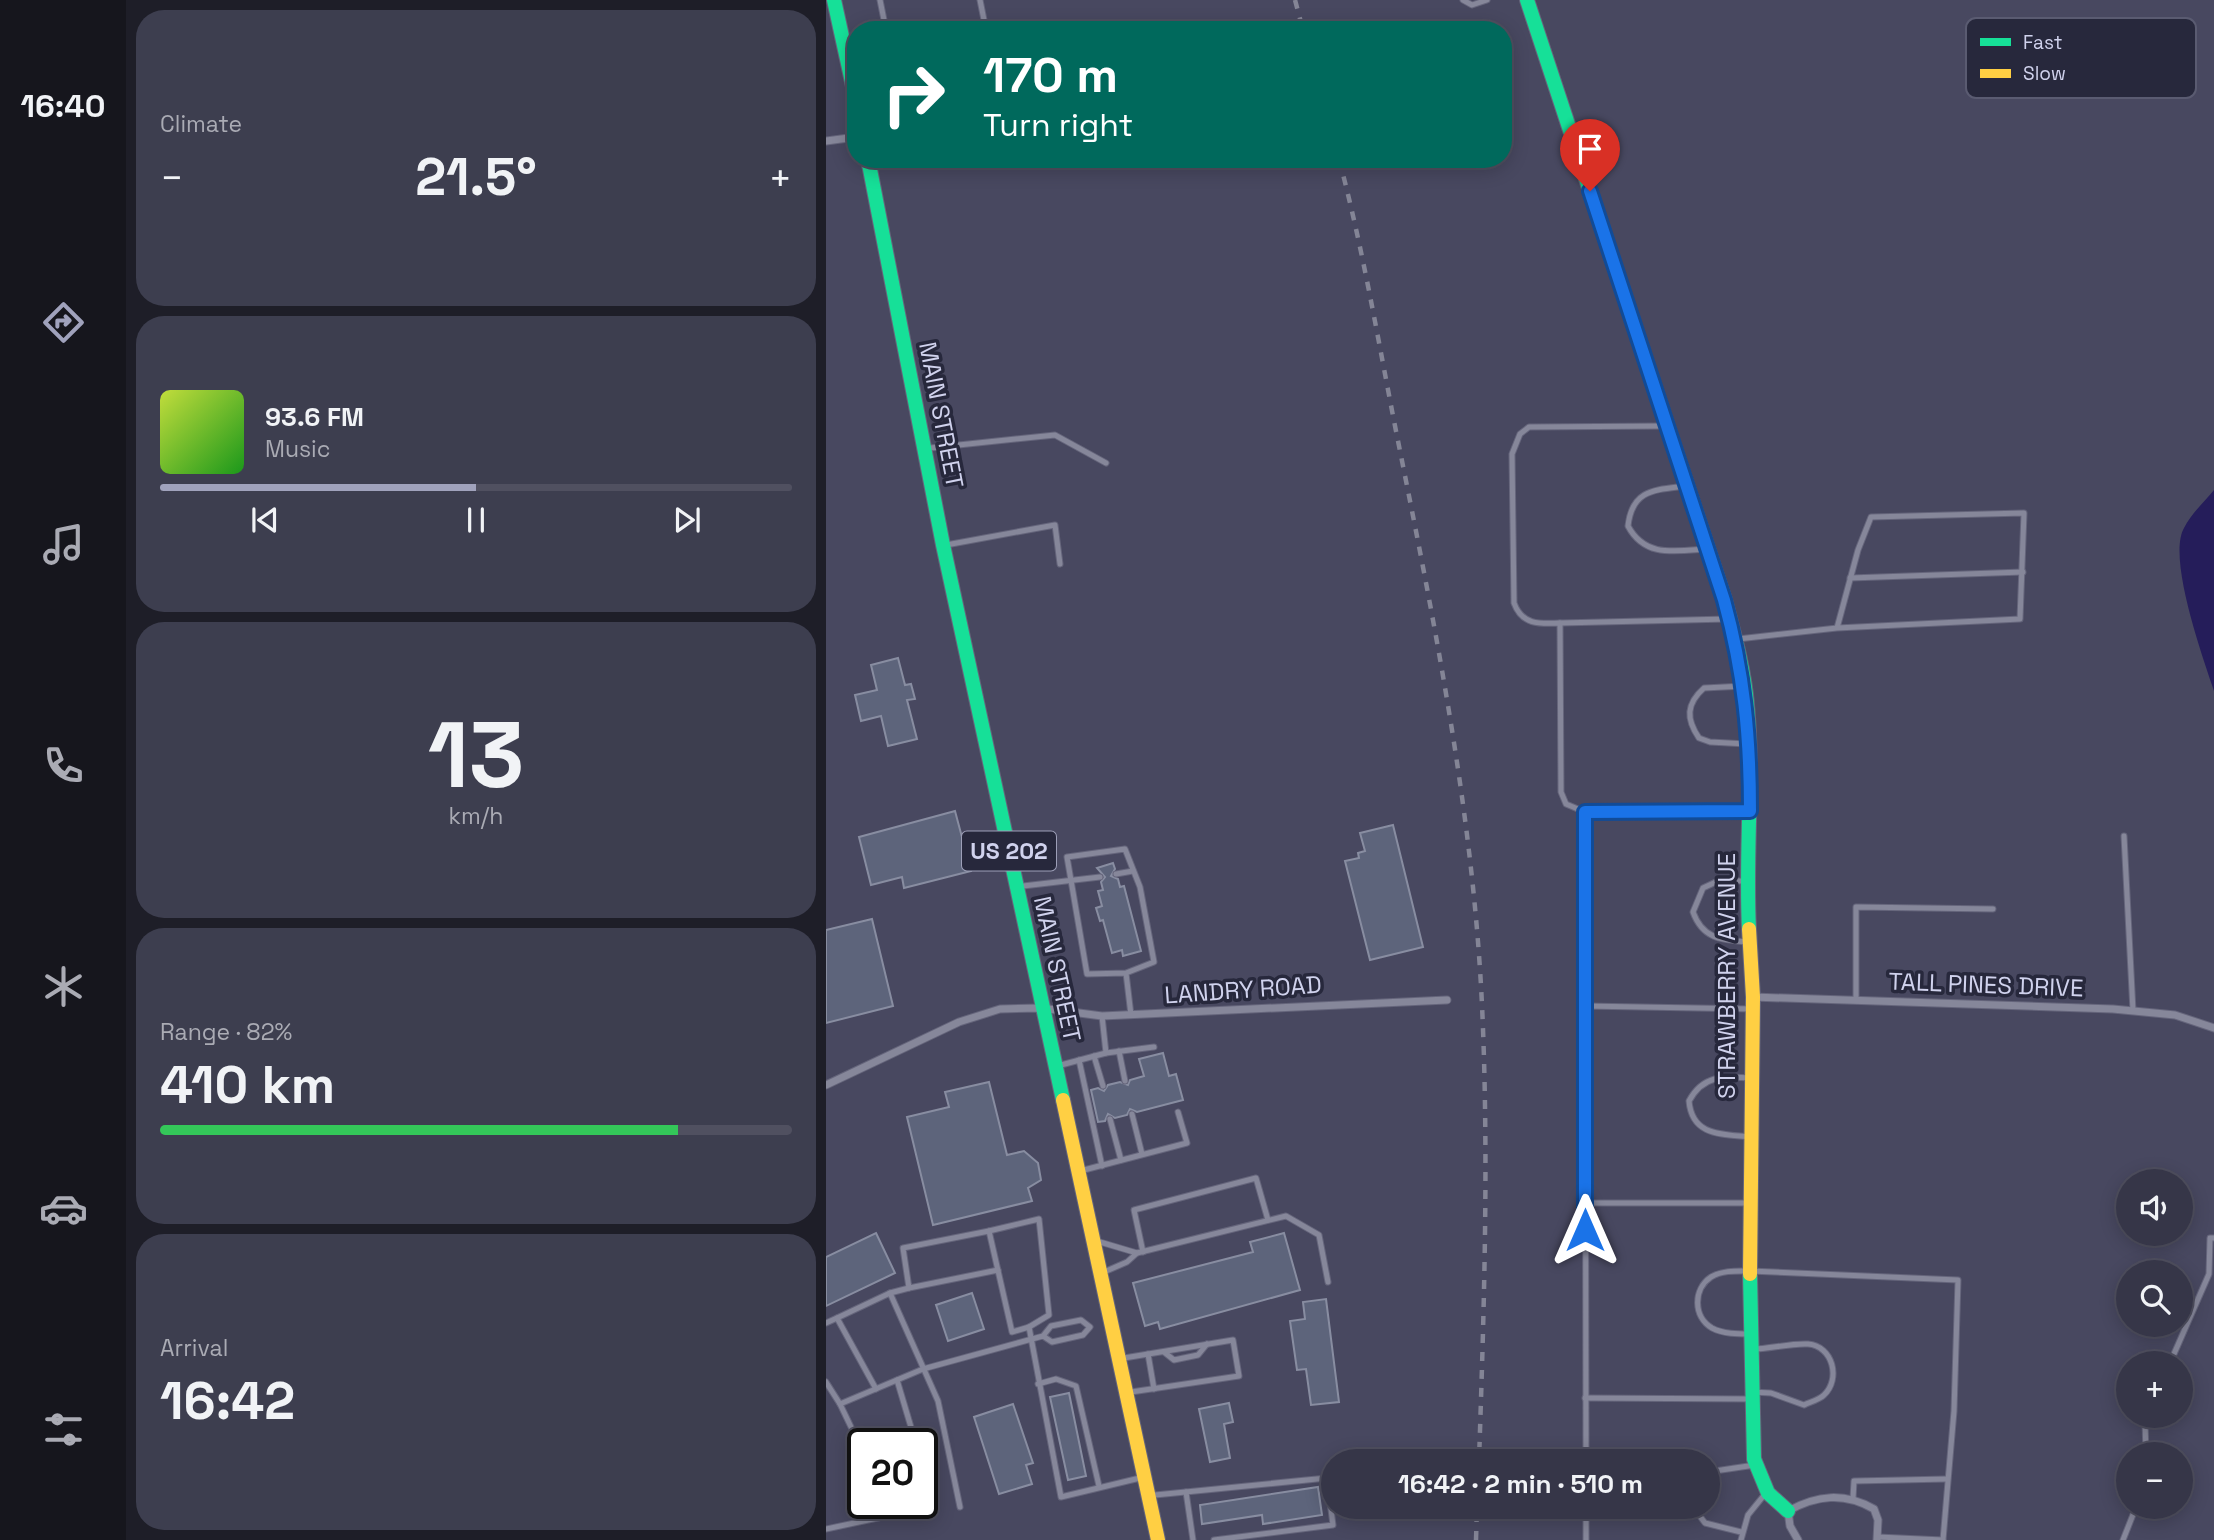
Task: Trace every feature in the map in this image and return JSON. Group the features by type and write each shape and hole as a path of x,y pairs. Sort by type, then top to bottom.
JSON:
{"main road":[{"path":"834,0 847,59"},
{"name":"STRAWBERRY AVENUE","path":"1527,0 1730,619 1744,686 1749,744 1753,1003 1750,1271 1755,1465 1767,1492 1778,1506 1788,1511"},
{"name":"MAIN STREET","path":"870,168 943,545 1158,1540"}],"street":[{"path":"826,141 847,138"},
{"name":"LANDRY ROAD","path":"826,1085 982,1013 1000,1009 1041,1008 1102,1016 1447,1000"},
{"name":"TALL PINES DRIVE","path":"1753,1003 1856,1000 2006,1003 2175,1015 2195,1019 2214,1028"},
{"path":"1788,1511 1820,1498 1853,1498 1874,1509 1877,1538"},
{"name":"STRAWBERRY AVENUE","path":"1788,1511 1790,1526 1798,1540"}],"lane":[{"path":"880,0 884,21"},
{"path":"980,0 984,21"},
{"path":"1463,0 1472,5 1487,0"},
{"path":"1665,426 1530,426 1520,434 1512,454 1514,603 1518,614 1536,624 1730,619"},
{"path":"924,448 1055,435 1106,463"},
{"path":"1686,486 1651,491 1637,499 1629,510 1628,526 1643,547 1656,550 1707,549"},
{"path":"1735,639 1837,628 2020,619 2024,513 1871,517 1850,578 1837,628"},
{"path":"943,545 1055,525 1060,564"},
{"path":"1850,578 2023,572"},
{"path":"1560,623 1561,792 1566,804 1585,812 1750,811"},
{"path":"1744,686 1704,688 1690,705 1689,716 1699,738 1710,742 1749,744"},
{"path":"1585,812 1586,1449"},
{"path":"2124,836 2133,1011"},
{"path":"1125,849 1140,887 1154,962 1126,973 1087,974 1071,880 1067,857 1125,849"},
{"path":"1116,874 1133,871"},
{"path":"1017,887 1100,877"},
{"path":"1750,881 1718,881 1703,888 1693,912 1697,924 1719,940 1750,942"},
{"path":"1856,1000 1856,907 1993,909"},
{"path":"1126,973 1131,1015"},
{"path":"1585,1006 1753,1003"},
{"path":"1102,1016 1106,1053"},
{"path":"1054,1066 1106,1053 1154,1046"},
{"path":"1119,1051 1125,1081"},
{"path":"1094,1056 1103,1086"},
{"path":"1079,1060 1102,1166"},
{"path":"1750,1137 1715,1134 1704,1130 1695,1123 1689,1101 1696,1088 1706,1080 1732,1077 1751,1079"},
{"path":"1078,1172 1187,1143 1178,1112"},
{"path":"1132,1114 1142,1154"},
{"path":"1110,1119 1121,1160"},
{"path":"1140,1252 1135,1210 1256,1178 1268,1220"},
{"path":"1585,1203 1750,1203"},
{"path":"1101,1274 1127,1262 1140,1252 1286,1216 1318,1236 1328,1282"},
{"path":"909,1288 903,1248 1038,1219 1049,1315 1029,1327 1012,1332 989,1231"},
{"path":"2176,1351 2209,1274 2210,1238 2214,1238"},
{"path":"1093,1241 1140,1252"},
{"path":"826,1323 890,1293 998,1270"},
{"path":"1586,1398 1752,1396 1771,1392 1804,1405 1823,1397 1832,1384 1834,1370 1823,1351 1809,1344 1751,1342 1714,1329 1704,1322 1698,1311 1698,1298 1709,1278 1720,1273 1750,1271 1958,1280 1954,1411 1943,1540 1877,1538"},
{"path":"890,1293 938,1401 960,1507"},
{"path":"837,1318 876,1389"},
{"path":"840,1404 923,1369 1043,1336 1051,1326 1081,1320 1090,1327"},
{"path":"1043,1336 1052,1342 1073,1338 1083,1335 1090,1327 1109,1321"},
{"path":"1029,1327 1061,1497 1143,1477"},
{"path":"1117,1359 1233,1340 1238,1376 1125,1393"},
{"path":"1164,1352 1174,1360 1198,1355 1207,1345"},
{"path":"1148,1354 1154,1389"},
{"path":"1038,1384 1056,1379 1076,1386 1099,1486"},
{"path":"897,1380 911,1428"},
{"path":"826,1382 852,1428"},
{"path":"1073,1415 1082,1414"},
{"path":"1045,1420 1055,1418"},
{"path":"1078,1438 1087,1436"},
{"path":"1050,1442 1060,1441"},
{"path":"1083,1461 1093,1459"},
{"path":"1055,1467 1065,1465"},
{"path":"1720,1470 1755,1465"},
{"path":"1149,1496 1327,1478 1333,1525 1214,1540"},
{"path":"1853,1498 1854,1481 1947,1479"},
{"path":"1186,1492 1193,1540"},
{"path":"1741,1540 1741,1532 1748,1515 1767,1492"},
{"path":"826,1529 873,1519"},
{"path":"1586,1519 1586,1540"},
{"path":"1702,1519 1705,1523 1741,1532"},
{"path":"2123,1540 2131,1519"}],"shaded area":[{"path":"2214,490 2214,691 2188,608 2180,561 2180,542 2187,523"}],"building":[{"path":"898,658 905,685 911,684 915,699 907,700 917,739 888,746 881,716 861,721 855,695 877,690 871,665"},
{"path":"955,811 971,871 904,888 902,877 871,885 859,837"},
{"path":"1393,825 1423,947 1370,960 1345,861 1359,858 1358,853 1365,851 1360,833"},
{"path":"1113,863 1115,869 1111,876 1118,879 1120,887 1124,886 1141,951 1123,956 1122,950 1112,953 1103,920 1100,921 1096,908 1102,906 1098,891 1103,890 1101,882 1105,877 1097,868"},
{"path":"872,919 893,1006 826,1023 826,930"},
{"path":"1163,1053 1169,1076 1176,1074 1183,1100 1137,1112 1130,1109 1127,1115 1115,1118 1108,1114 1105,1121 1098,1122 1091,1090 1098,1088 1104,1091 1108,1085 1120,1082 1128,1085 1130,1080 1144,1076 1139,1059"},
{"path":"989,1082 1007,1155 1024,1151 1038,1163 1041,1180 1028,1188 1032,1201 933,1225 907,1117 949,1107 945,1092"},
{"path":"876,1233 895,1273 826,1306 826,1257"},
{"path":"1284,1233 1300,1290 1160,1329 1158,1322 1145,1326 1133,1283 1253,1252 1250,1242"},
{"path":"972,1293 984,1329 948,1341 936,1305"},
{"path":"1326,1299 1339,1402 1311,1405 1306,1369 1297,1370 1290,1321 1305,1319 1303,1302"},
{"path":"1069,1393 1086,1476 1068,1480 1050,1397"},
{"path":"1229,1403 1233,1422 1224,1424 1230,1458 1210,1462 1199,1409"},
{"path":"1013,1404 1033,1463 1026,1465 1032,1484 999,1494 974,1417"},
{"path":"1318,1487 1321,1515 1263,1524 1262,1515 1202,1524 1200,1505"}],"railway":[{"path":"1295,0 1301,21"},
{"path":"1341,168 1363,261 1424,573 1450,717 1470,861 1482,1005 1485,1119 1479,1449"},
{"path":"1476,1540 1477,1519"}],"traffic: fast":[{"path":"834,0 847,59"},
{"path":"1527,0 1725,600 1735,639 1746,692 1749,733 1749,929"},
{"path":"870,168 943,545 1063,1100"},
{"path":"1750,1274 1754,1459 1768,1493 1788,1511"}],"traffic: slow":[{"path":"1749,929 1753,997 1750,1274"},
{"path":"1063,1100 1158,1540"}],"route":[{"path":"1585,1230 1585,812 1750,811 1747,703 1739,652 1590,191"}]}
